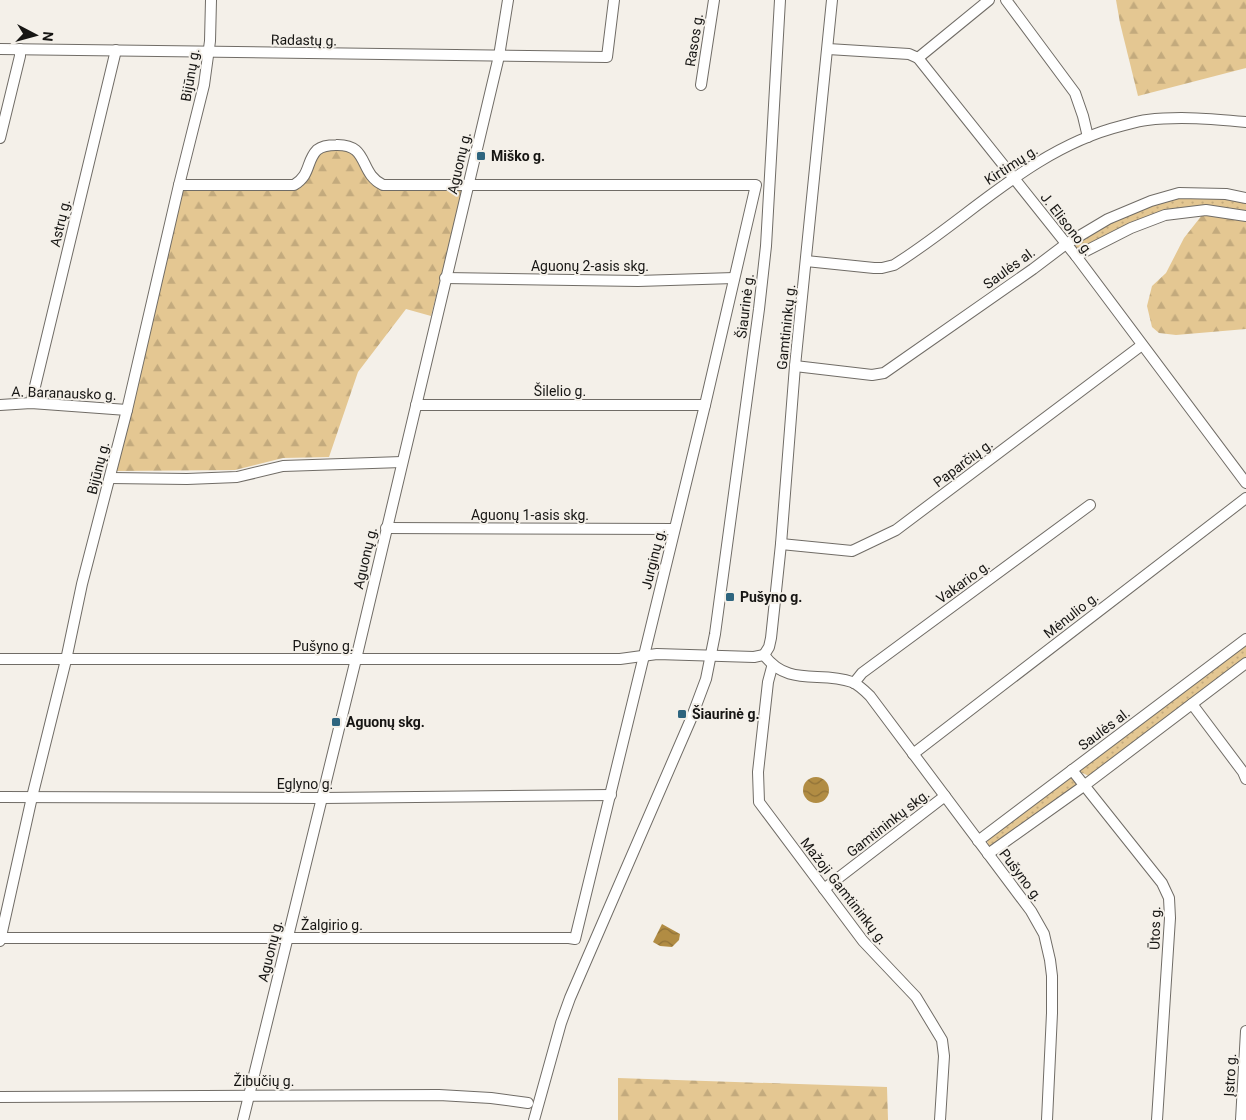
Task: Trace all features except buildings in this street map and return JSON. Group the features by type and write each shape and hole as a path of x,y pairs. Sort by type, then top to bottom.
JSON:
{"street":[{"name":"Bijūnų g.","path":"0,939 32,797 66,660 82,584 127,410 179,184 204,85 209,53 211,0"},
{"name":"Aguonų g.","path":"243,1120 356,660 499,56 508,0"},
{"name":"Radastų g.","path":"0,49 607,57 614,0"},
{"name":"Rasos g.","path":"701,85 714,0"},
{"name":"Šiaurinė g.","path":"534,1120 567,1006 691,719 699,699 711,656 766,246 780,0"},
{"name":"Gamtininkų g.","path":"764,655 769,647 781,544 795,366 832,0"},
{"path":"828,49 909,54 918,58 989,0"},
{"path":"1006,0 1076,93 1088,137"},
{"path":"0,138 20,56 20,49"},
{"name":"Astrų g.","path":"31,404 116,50"},
{"name":"J. Elisono g.","path":"918,58 1076,256 1246,483"},
{"name":"Kirtimų g.","path":"806,262 874,268 894,265 1013,178 1069,145 1101,131 1146,120 1186,118 1246,122"},
{"path":"179,184 294,185 305,175 312,157 318,149 338,145 355,149 360,154 367,170 375,181 382,185 468,184"},
{"name":"Jurginų g.","path":"468,184 756,185 575,939"},
{"name":"Saulės al.","path":"795,366 872,375 884,373 1066,244 1108,219 1151,201 1179,193 1226,194 1246,198"},
{"path":"1076,256 1131,228 1165,215 1206,210 1246,216"},
{"name":"Aguonų 2-asis skg.","path":"446,278 638,281 734,278"},
{"name":"Paparčių g.","path":"781,544 852,551 896,530 1142,345"},
{"name":"A. Baranausko g.","path":"0,405 31,404 127,410"},
{"name":"Šilelio g.","path":"416,405 704,405"},
{"path":"110,478 187,479 238,476 283,466 402,462"},
{"name":"Mėnulio g.","path":"913,754 1246,498"},
{"name":"Vakario g.","path":"854,683 862,673 1090,505"},
{"name":"Aguonų 1-asis skg.","path":"386,528 674,529"},
{"name":"Saulės al.","path":"978,841 1246,639"},
{"name":"Pušyno g.","path":"0,659 611,659 657,654 754,658 764,655"},
{"path":"764,655 772,666 797,676 844,680 854,683"},
{"path":"988,854 1085,785 1246,663"},
{"name":"Mažoji Gamtininkų g.","path":"772,666 768,682 759,763 759,802 863,941 916,997 942,1040 944,1056 940,1120"},
{"name":"Pušyno g.","path":"854,683 870,696 1032,911 1044,934 1052,976 1047,1120"},
{"path":"1192,704 1243,772 1246,779"},
{"name":"Ūtos g.","path":"1072,770 1162,883 1169,898 1170,918 1157,1120"},
{"name":"Eglyno g.","path":"0,797 322,798 610,796"},
{"name":"Gamtininkų skg.","path":"824,889 945,796"},
{"name":"Žalgirio g.","path":"0,939 575,939"},
{"name":"Įstro g.","path":"1241,1120 1246,1031"},
{"name":"Žibučių g.","path":"0,1097 250,1094 439,1095 491,1098 528,1103"}],"green space":[{"path":"1116,0 1246,0 1246,68 1138,96"},
{"path":"330,149 355,153 373,183 381,190 463,190 431,316 406,309 358,372 329,457 283,458 235,470 117,471 182,189 299,189 304,184 315,161"},
{"path":"1200,195 1246,201 1246,214 1164,214 1081,251 1073,250 1073,242 1135,212 1166,201"},
{"path":"1206,210 1246,216 1246,329 1176,335 1159,333 1152,327 1147,306 1152,286 1166,273 1184,238"},
{"path":"1246,642 1246,659 1089,776 1080,772 1080,768"},
{"path":"1067,776 1073,777 1077,782 1076,786 994,846 988,845 987,840"},
{"path":"618,1078 887,1087 888,1120 618,1120"}],"water":[{"path":"816,777 825,781 829,790 825,799 816,803 807,799 803,790 807,781"},
{"path":"662,924 680,934 679,940 672,947 660,946 653,942"}],"place":[{"name":"Miško g.","path":"481,156"},
{"name":"Pušyno g.","path":"730,597"},
{"name":"Šiaurinė g.","path":"682,714"},
{"name":"Aguonų skg.","path":"336,722"}]}
